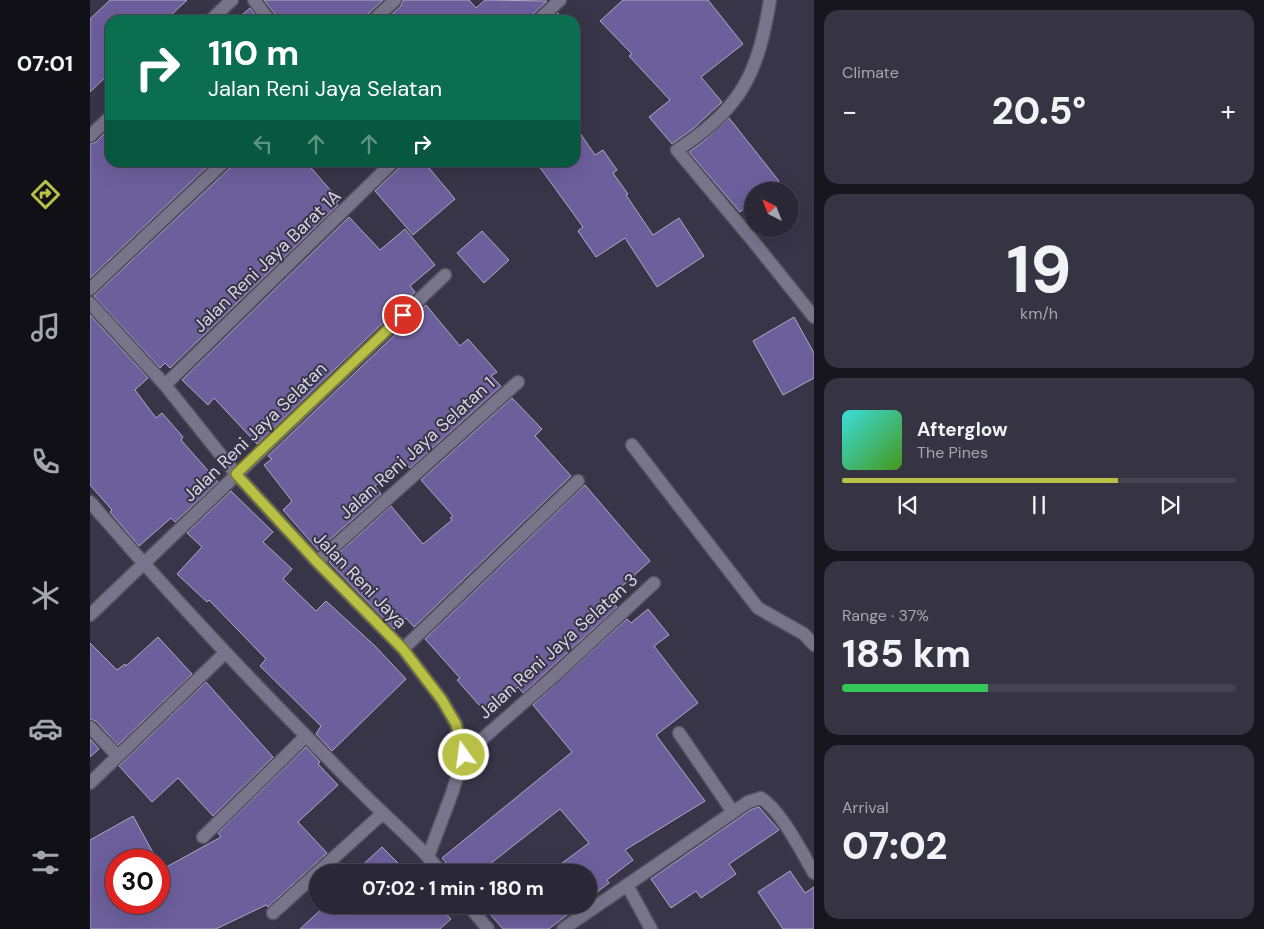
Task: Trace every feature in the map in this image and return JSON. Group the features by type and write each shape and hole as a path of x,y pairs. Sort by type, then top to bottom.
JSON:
{"street":[{"path":"216,15 232,0"},
{"path":"254,0 265,15"},
{"path":"379,15 394,0"},
{"path":"544,15 560,0"},
{"path":"770,0 762,44 756,62 743,88 719,118 700,135 677,150 814,317"},
{"path":"90,136 105,122"},
{"path":"90,289 219,167"},
{"name":"Jalan Reni Jaya Barat 1A","path":"166,385 384,167"},
{"name":"Jalan Reni Jaya Selatan","path":"90,615 445,275"},
{"name":"Jalan Reni Jaya","path":"90,303 166,385 236,474 317,562 403,649 442,700 456,724 464,755"},
{"name":"Jalan Reni Jaya Selatan 1","path":"317,562 518,382"},
{"path":"632,445 758,608 804,634 814,645"},
{"path":"403,649 578,481"},
{"path":"90,502 225,653 383,813 404,831 434,864"},
{"name":"Jalan Reni Jaya Selatan 3","path":"464,755 554,676 654,582"},
{"path":"90,783 225,653"},
{"path":"90,727 118,756"},
{"path":"680,733 733,812"},
{"path":"203,837 306,736"},
{"path":"428,857 464,755"},
{"path":"563,929 748,802 761,798 777,813 814,873"},
{"path":"273,913 383,813"},
{"path":"627,884 651,929"},
{"path":"473,914 481,927"}],"building":[{"path":"110,0 187,0 171,15 105,15 105,78 90,92 90,19"},
{"path":"264,0 383,0 368,15 276,15"},
{"path":"403,0 469,0 476,8 485,0 547,1 533,15 391,15 401,6"},
{"path":"623,0 708,0 743,44 701,77 722,102 694,128 672,144 649,117 670,100 629,56 632,54 600,21"},
{"path":"250,8 255,15 242,15"},
{"path":"729,118 779,181 744,182 744,209 740,212 689,152"},
{"path":"105,133 105,167 207,167 90,278 90,144 96,142"},
{"path":"580,133 595,155 603,150 617,170 613,173 653,235 679,218 704,256 657,287 625,238 596,257 578,231 583,227 540,167 580,167"},
{"path":"310,167 339,200 336,203 338,205 170,368 165,363 160,368 94,296 230,168"},
{"path":"428,167 455,199 413,235 375,191 399,168"},
{"path":"349,217 380,250 405,229 435,265 410,286 415,292 257,444 214,398 208,405 182,380"},
{"path":"482,231 509,260 484,283 457,253"},
{"path":"426,305 460,346 468,339 497,372 491,376 501,386 410,468 403,461 375,486 381,494 318,550 283,510 292,501 264,465 272,459 268,456"},
{"path":"90,315 148,378 135,390 156,418 162,413 183,437 181,440 218,482 175,522 171,518 139,546 90,485"},
{"path":"794,317 814,353 814,378 783,395 753,341"},
{"path":"512,398 542,429 535,436 571,476 414,627 406,618 394,629 329,562 391,506 423,544 452,520 450,518 453,516 421,480"},
{"path":"585,485 650,561 609,598 617,607 523,693 518,687 487,714 457,680 460,678 425,639"},
{"path":"231,491 273,532 263,542 292,569 283,579 316,611 326,601 375,646 406,679 332,751 316,734 321,726 260,666 266,659 209,600 207,602 177,574 202,547 187,533"},
{"path":"648,609 669,635 654,646 698,703 656,735 705,801 625,850 633,860 607,880 609,883 597,892 597,864 561,864 589,843 560,809 490,864 447,864 442,858 572,752 533,705 627,619 631,623"},
{"path":"158,637 192,674 118,745 96,721 90,719 90,643 117,670 125,664 126,666"},
{"path":"206,682 273,757 213,816 178,778 152,802 119,766"},
{"path":"90,739 99,749 90,757"},
{"path":"306,747 320,762 318,764 338,785 298,822 327,853 315,864 309,864 309,869 268,907 266,905 216,929 90,929 90,840 133,816 151,849 105,849 105,914 170,914 170,865 221,837 218,833"},
{"path":"759,807 779,830 729,864 736,874 701,898 696,891 671,908 651,879 752,809"},
{"path":"382,847 399,864 364,864"},
{"path":"790,871 805,893 814,887 814,929 783,929 758,892"},
{"path":"316,914 446,914 451,919 440,929 300,929"},
{"path":"490,914 568,914 549,929 503,929"}],"route":[{"path":"403,315 236,474 317,562 403,649 442,700 456,724 464,755"}]}
